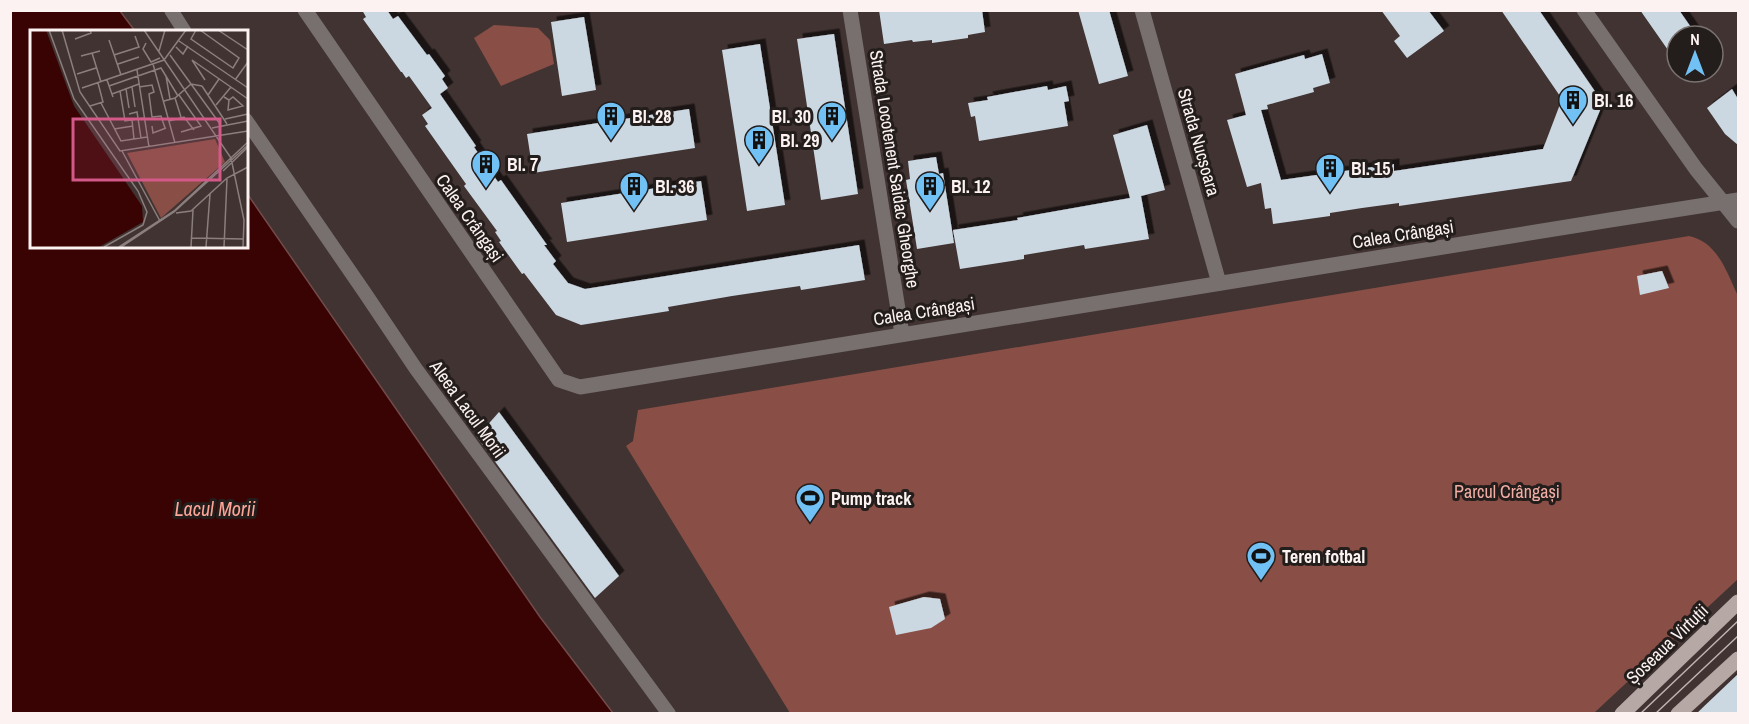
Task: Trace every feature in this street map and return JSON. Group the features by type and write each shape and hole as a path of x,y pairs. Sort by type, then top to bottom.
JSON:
{"main road":[{"name":"Șoseaua Virtuții","path":"1622,714 1738,602"},
{"path":"1678,714 1738,658"}],"street":[{"path":"171,10 184,30"},
{"name":"Calea Crângași","path":"305,10 559,381 580,387 1731,202"},
{"name":"Strada Locotenent Saidac Gheorghe","path":"850,10 902,334"},
{"name":"Strada Nucșoara","path":"1142,10 1219,283"},
{"path":"1584,10 1696,169 1731,202 1738,221"},
{"name":"Aleea Lacul Morii","path":"248,123 416,369 669,714"}],"green space":[{"path":"494,25 538,28 550,40 554,64 501,86 474,38"},
{"name":"Parcul Crângași","path":"1689,236 1699,239 1714,252 1725,268 1738,296 1738,579 1594,713 790,713 626,446 633,441 638,410"}],"water":[{"name":"Lacul Morii","path":"10,11 120,11 134,30 30,30 30,248 248,248 248,195 540,617 613,713 11,713"}],"building":[{"path":"362,10 387,10 393,19 398,16 427,55 429,54 445,76 442,79 448,88 440,94 498,182 501,180 547,245 544,245 556,261 553,264 568,283 585,289 859,245 865,280 801,290 800,286 732,296 668,307 669,311 581,325 556,315 499,242 501,241 495,232 497,231 425,126 428,124 422,115 432,108 409,76 406,78 401,72 363,19 366,17"},
{"path":"879,10 982,10 985,32 968,35 968,38 932,43 932,40 913,42 912,40 884,44"},
{"path":"1078,10 1109,10 1128,76 1099,84"},
{"path":"1381,10 1428,10 1444,31 1407,58 1394,41 1400,36"},
{"path":"1501,10 1539,10 1603,103 1571,181 1399,206 1399,203 1362,208 1330,213 1330,216 1273,224 1271,208 1265,209 1261,183 1247,187 1227,120 1246,115 1235,74 1304,55 1305,59 1322,54 1330,83 1313,88 1314,92 1267,105 1268,109 1261,110 1281,180 1394,164 1394,171 1543,149 1562,99"},
{"path":"1640,10 1679,10 1689,24 1665,24 1665,46"},
{"path":"584,17 596,90 562,96 551,22"},
{"name":"Bl. 30","path":"834,34 858,194 821,200 797,39"},
{"name":"Bl. 29","path":"760,44 785,205 747,211 722,50"},
{"path":"1047,86 1048,90 1066,86 1069,101 1064,102 1068,126 979,141 975,116 971,117 968,103 988,100 987,97"},
{"path":"1732,89 1738,99 1738,145 1725,134 1707,108"},
{"name":"Bl. 28","path":"689,109 695,148 533,173 527,134"},
{"path":"1147,125 1165,190 1141,196 1149,239 1085,249 1084,245 1024,255 1024,259 960,269 953,230 1130,198 1113,135"},
{"path":"936,157 939,174 943,173 954,243 917,249 906,180 910,179 908,161"},
{"name":"Bl. 36","path":"701,181 707,220 567,242 561,203"},
{"path":"1662,271 1669,288 1640,295 1637,276"},
{"path":"499,412 619,576 595,598 477,437"},
{"path":"924,597 940,599 945,619 931,628 896,635 889,607"},
{"path":"1738,674 1738,714 1696,714"}],"tram line":[{"path":"1640,714 1738,621"},
{"path":"1655,714 1738,636"}],"place":[{"name":"Bl. 16","path":"1573,126"},
{"name":"Bl. 28","path":"611,142"},
{"name":"Bl. 30","path":"832,142"},
{"name":"Bl. 29","path":"759,166"},
{"name":"Bl. 7","path":"486,190"},
{"name":"Bl. 15","path":"1330,194"},
{"name":"Bl. 36","path":"634,212"},
{"name":"Bl. 12","path":"930,212"},
{"name":"Pump track","path":"810,524"},
{"name":"Teren fotbal","path":"1261,582"}]}
